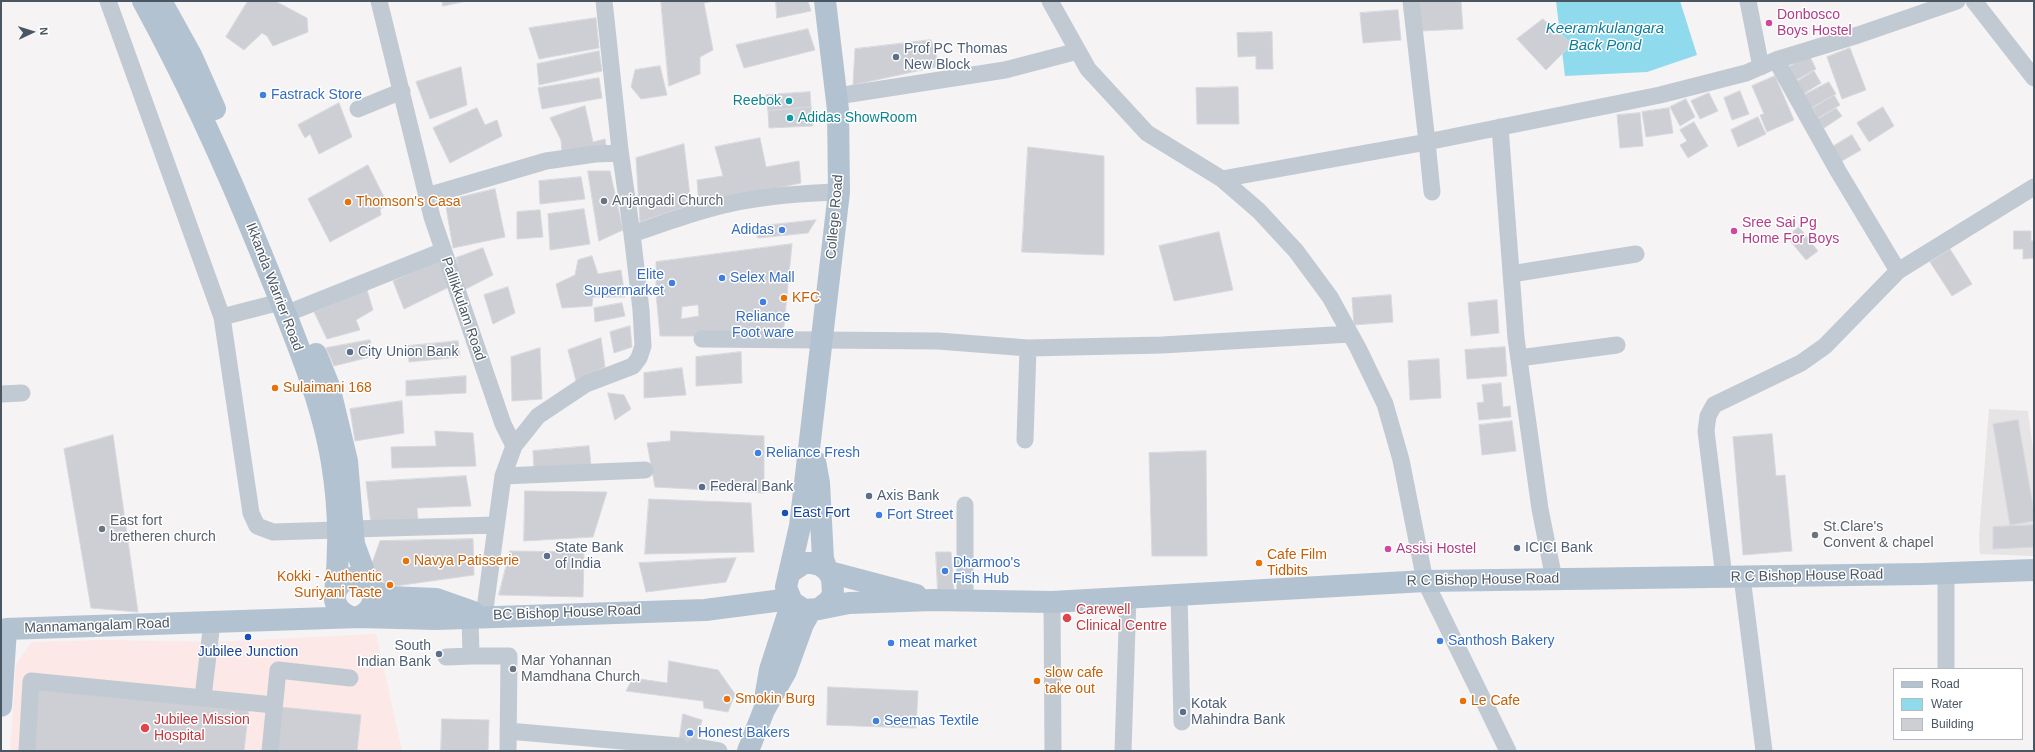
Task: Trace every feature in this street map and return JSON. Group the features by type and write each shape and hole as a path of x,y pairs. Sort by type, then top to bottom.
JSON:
{"main road":[{"name":"Ikkanda Warrier Road","path":"143,1 178,64 289,305 329,386 347,462 345,529 338,565 335,595"},
{"name":"Ikkanda Warrier Road","path":"161,1 191,55 240,164 289,305"},
{"name":"College Road","path":"764,710 770,670 790,588 800,526 810,432 840,192 837,96 825,1"},
{"path":"748,751 764,710 786,671 803,624 815,610 825,605 833,593 832,578 822,559 819,482 810,432"},
{"name":"Ikkanda Warrier Road","path":"345,529 371,588"},
{"path":"812,563 820,565 828,571 933,600 849,603 815,610 804,610 790,588 800,565 812,563"},
{"name":"R C Bishop House Road","path":"933,600 1052,602 1425,581 1733,577 2034,570"},
{"path":"371,588 374,597 370,610 354,617 339,610 335,595 338,587 347,579 359,578 371,588 389,596 436,599 477,616"},
{"name":"BC Bishop House Road","path":"354,617 436,618 705,610 790,588"},
{"path":"264,620 335,595"},
{"name":"Mannamangalam Road","path":"1,706 4,629 354,617"}],"street":[{"path":"108,1 222,317 251,513 257,526 273,532 496,525"},
{"name":"Pallikkulam Road","path":"379,1 402,91 411,138 443,251 503,424 514,446"},
{"path":"471,656 477,616 496,525 503,476 514,446 538,416 549,408 586,384 633,366 639,358 643,346 642,310 620,153 604,1"},
{"path":"1050,1 1088,69 1146,133 1222,179 1259,211 1296,252 1330,297 1385,404 1401,460 1425,581 1508,751"},
{"path":"1411,1 1432,192"},
{"path":"1748,1 1761,67"},
{"path":"1222,179 1427,142 1660,95 1761,67 1776,60 1858,35 1957,1"},
{"path":"1974,1 2034,78"},
{"path":"837,96 913,83 1005,70 1078,51"},
{"path":"1776,60 1838,171 1898,271"},
{"path":"358,109 402,91"},
{"path":"1500,127 1519,358 1540,509 1554,579"},
{"path":"427,196 546,161 595,154 620,153"},
{"path":"1764,751 1706,430 1708,416 1714,405 1801,363 1825,346 1898,271 2034,187"},
{"path":"632,234 702,211 743,201 796,194 840,192"},
{"path":"222,317 289,305 443,251"},
{"path":"1511,274 1636,254"},
{"path":"702,339 938,341 1028,348 1162,345 1350,334"},
{"path":"1519,358 1617,345"},
{"path":"1025,440 1028,348"},
{"path":"1,394 22,393"},
{"path":"503,476 645,470"},
{"path":"965,505 965,600"},
{"path":"1946,573 1946,668"},
{"path":"1179,594 1182,722"},
{"path":"1123,751 1128,597"},
{"path":"1052,602 1053,751"},
{"path":"203,697 212,622"},
{"path":"446,657 509,656 508,751"},
{"path":"270,751 278,670 350,678"},
{"path":"27,751 31,681 274,705"},
{"path":"508,730 719,751"}],"shaded area":[{"path":"1989,409 2028,411 2034,457 2034,556 1980,554 1979,536"},
{"path":"376,634 402,751 10,751 16,664 32,642 103,640 216,642"}],"water":[{"name":"Keeramkulangara Back Pond","path":"1556,1 1680,1 1697,55 1647,72 1565,76"}],"building":[{"path":"248,1 275,1 307,18 308,32 273,46 267,36 262,33 244,50 226,37"},
{"path":"442,1 467,1 443,6"},
{"path":"661,1 713,1 704,3 713,50 700,57 700,74 669,86"},
{"path":"776,1 808,1 811,11 777,18"},
{"path":"1461,1 1463,29 1421,31 1419,2"},
{"path":"1398,10 1401,40 1363,43 1360,13"},
{"path":"596,18 599,48 539,59 529,28"},
{"path":"1543,19 1572,44 1546,70 1517,39"},
{"path":"808,29 815,50 744,68 736,45"},
{"path":"1272,32 1273,69 1256,69 1256,56 1238,57 1237,33"},
{"name":"Prof PC Thomas New Block","path":"931,40 940,66 853,85 855,49"},
{"path":"1850,48 1866,90 1842,99 1827,57"},
{"path":"599,51 602,71 539,85 537,64"},
{"path":"1809,55 1816,69 1794,81 1787,68"},
{"path":"660,66 667,95 641,99 631,87 635,70"},
{"path":"461,67 467,105 430,119 416,82"},
{"path":"1814,71 1821,83 1803,94 1796,82"},
{"path":"1775,76 1794,120 1767,132 1760,115 1764,114 1752,86"},
{"path":"599,78 602,98 542,109 538,88"},
{"path":"1829,82 1836,94 1811,108 1804,95"},
{"path":"1238,87 1239,124 1197,124 1196,88"},
{"path":"1740,91 1749,114 1732,120 1724,98"},
{"name":"Reebok","path":"810,92 811,107 768,111 766,95"},
{"path":"1709,93 1718,111 1700,119 1691,101"},
{"path":"1834,95 1840,105 1818,118 1813,108"},
{"path":"1686,99 1695,117 1680,126 1670,107"},
{"path":"339,103 352,137 319,154 310,134 305,138 298,125"},
{"path":"585,106 593,142 605,139 607,150 562,154 561,140 550,118"},
{"name":"Adidas ShowRoom","path":"811,107 813,126 769,128 768,111"},
{"path":"1883,107 1894,126 1869,142 1857,123"},
{"path":"477,108 485,125 497,120 502,136 450,163 433,128"},
{"path":"1669,108 1673,133 1646,137 1642,112"},
{"path":"1836,108 1842,116 1824,128 1818,119"},
{"path":"1640,113 1643,146 1620,148 1617,115"},
{"path":"1758,117 1766,134 1738,147 1731,130"},
{"path":"1694,122 1708,146 1688,158 1680,145 1687,141 1680,130"},
{"path":"1852,135 1861,150 1835,165 1827,150"},
{"path":"760,138 766,167 799,161 801,183 699,205 697,180 723,176 715,147"},
{"path":"684,144 691,205 640,222 636,158"},
{"path":"1028,147 1104,156 1104,255 1022,252"},
{"name":"Thomson's Casa","path":"368,165 388,205 380,209 381,215 330,242 308,199"},
{"name":"Anjangadi Church","path":"588,171 610,171 623,230 599,241"},
{"path":"581,177 585,199 540,204 539,181"},
{"path":"495,189 505,237 453,248 445,201"},
{"path":"584,209 590,244 550,250 548,214"},
{"path":"540,210 543,237 517,239 517,212"},
{"name":"Adidas","path":"816,220 808,233 758,238 753,227"},
{"path":"1799,227 1818,251 1806,260 1787,237"},
{"path":"2014,231 2031,231 2031,241 2034,241 2034,258 2023,259 2023,249 2014,249"},
{"path":"1219,232 1233,290 1174,301 1159,246"},
{"name":"Selex Mall","path":"792,244 783,336 660,336 656,293 656,262"},
{"path":"483,248 493,275 464,290 456,258"},
{"path":"1950,249 1972,284 1952,296 1930,262"},
{"path":"592,256 598,274 621,270 625,297 593,297 592,306 562,308 556,284 575,275 578,260"},
{"path":"438,261 449,287 404,309 393,281"},
{"path":"508,287 515,313 493,324 484,295"},
{"path":"367,290 373,310 356,320 360,330 327,339 314,312"},
{"path":"1391,295 1393,322 1354,325 1352,298"},
{"path":"1497,300 1499,333 1471,336 1468,303"},
{"path":"622,303 625,316 595,322 594,308"},
{"path":"698,305 699,316 681,319 682,307"},
{"path":"630,326 632,347 614,353 610,332"},
{"path":"601,338 605,367 576,381 568,350"},
{"name":"City Union Bank","path":"370,340 374,356 334,366 326,348"},
{"path":"458,341 460,357 409,362 408,346"},
{"path":"1505,347 1507,376 1467,379 1465,350"},
{"path":"540,348 542,399 512,401 511,357"},
{"path":"741,352 742,383 696,386 696,357"},
{"path":"1439,359 1441,398 1410,400 1408,361"},
{"path":"682,368 686,395 644,398 644,373"},
{"path":"466,376 466,393 406,396 406,381"},
{"path":"1501,383 1503,407 1510,406 1511,417 1479,420 1477,403 1484,402 1482,385"},
{"path":"608,393 624,395 631,409 615,420"},
{"path":"402,401 404,433 355,441 350,409"},
{"path":"2018,420 2034,512 2034,521 2010,525 1993,424"},
{"path":"1512,421 1516,451 1482,455 1479,425"},
{"path":"435,431 473,433 476,466 392,468 391,447 436,446"},
{"path":"671,431 764,436 764,493 655,487 647,443 670,441"},
{"path":"1772,434 1776,476 1785,475 1792,551 1743,555 1733,437"},
{"name":"East fort bretheren church","path":"113,435 138,612 91,608 64,449"},
{"path":"589,446 591,465 534,468 533,451"},
{"path":"1206,451 1207,556 1152,556 1149,453"},
{"path":"466,476 471,506 417,508 418,521 371,524 366,482"},
{"path":"525,491 607,492 593,537 524,541"},
{"path":"649,499 751,503 754,552 645,554"},
{"path":"2034,525 2034,547 1993,549 1993,527"},
{"path":"473,539 474,575 388,587 371,566 380,541"},
{"path":"510,551 584,552 583,597 499,595"},
{"name":"Dharmoo's Fish Hub","path":"936,552 951,552 954,590 938,592"},
{"path":"736,558 726,582 646,592 639,563"},
{"path":"669,661 718,670 735,694 728,712 704,708 703,701 626,691 633,678 667,683"},
{"path":"828,687 918,691 916,728 827,725"},
{"name":"Jubilee Mission Hospital","path":"38,688 249,707 244,751 33,751"},
{"path":"279,707 361,715 357,751 275,751"},
{"name":"Honest Bakers","path":"683,714 702,720 694,751 678,751"},
{"path":"442,719 489,720 488,751 441,751"}],"place":[{"name":"Donbosco Boys Hostel","path":"1769,23"},
{"name":"Prof PC Thomas New Block","path":"896,57"},
{"name":"Fastrack Store","path":"263,95"},
{"name":"Reebok","path":"789,101"},
{"name":"Adidas ShowRoom","path":"790,118"},
{"name":"Anjangadi Church","path":"604,201"},
{"name":"Thomson's Casa","path":"348,202"},
{"name":"Adidas","path":"782,230"},
{"name":"Sree Sai Pg Home For Boys","path":"1734,231"},
{"name":"Selex Mall","path":"722,278"},
{"name":"Elite Supermarket","path":"672,283"},
{"name":"KFC","path":"784,298"},
{"name":"Reliance Foot ware","path":"763,302"},
{"name":"City Union Bank","path":"350,352"},
{"name":"Sulaimani 168","path":"275,388"},
{"name":"Reliance Fresh","path":"758,453"},
{"name":"Federal Bank","path":"702,487"},
{"name":"Axis Bank","path":"869,496"},
{"name":"East Fort","path":"785,513"},
{"name":"Fort Street","path":"879,515"},
{"name":"East fort bretheren church","path":"102,529"},
{"name":"St.Clare's Convent & chapel","path":"1815,535"},
{"name":"ICICI Bank","path":"1517,548"},
{"name":"Assisi Hostel","path":"1388,549"},
{"name":"State Bank of India","path":"547,556"},
{"name":"Navya Patisserie","path":"406,561"},
{"name":"Cafe Film Tidbits","path":"1259,563"},
{"name":"Dharmoo's Fish Hub","path":"945,571"},
{"name":"Kokki - Authentic Suriyani Taste","path":"390,585"},
{"name":"Carewell Clinical Centre","path":"1067,618"},
{"name":"Jubilee Junction","path":"248,637"},
{"name":"Santhosh Bakery","path":"1440,641"},
{"name":"meat market","path":"891,643"},
{"name":"South Indian Bank","path":"439,654"},
{"name":"Mar Yohannan Mamdhana Church","path":"513,669"},
{"name":"slow cafe take out","path":"1037,681"},
{"name":"Smokin Burg","path":"727,699"},
{"name":"Le Cafe","path":"1463,701"},
{"name":"Kotak Mahindra Bank","path":"1183,712"},
{"name":"Seemas Textile","path":"876,721"},
{"name":"Jubilee Mission Hospital","path":"145,728"},
{"name":"Honest Bakers","path":"690,733"}]}
